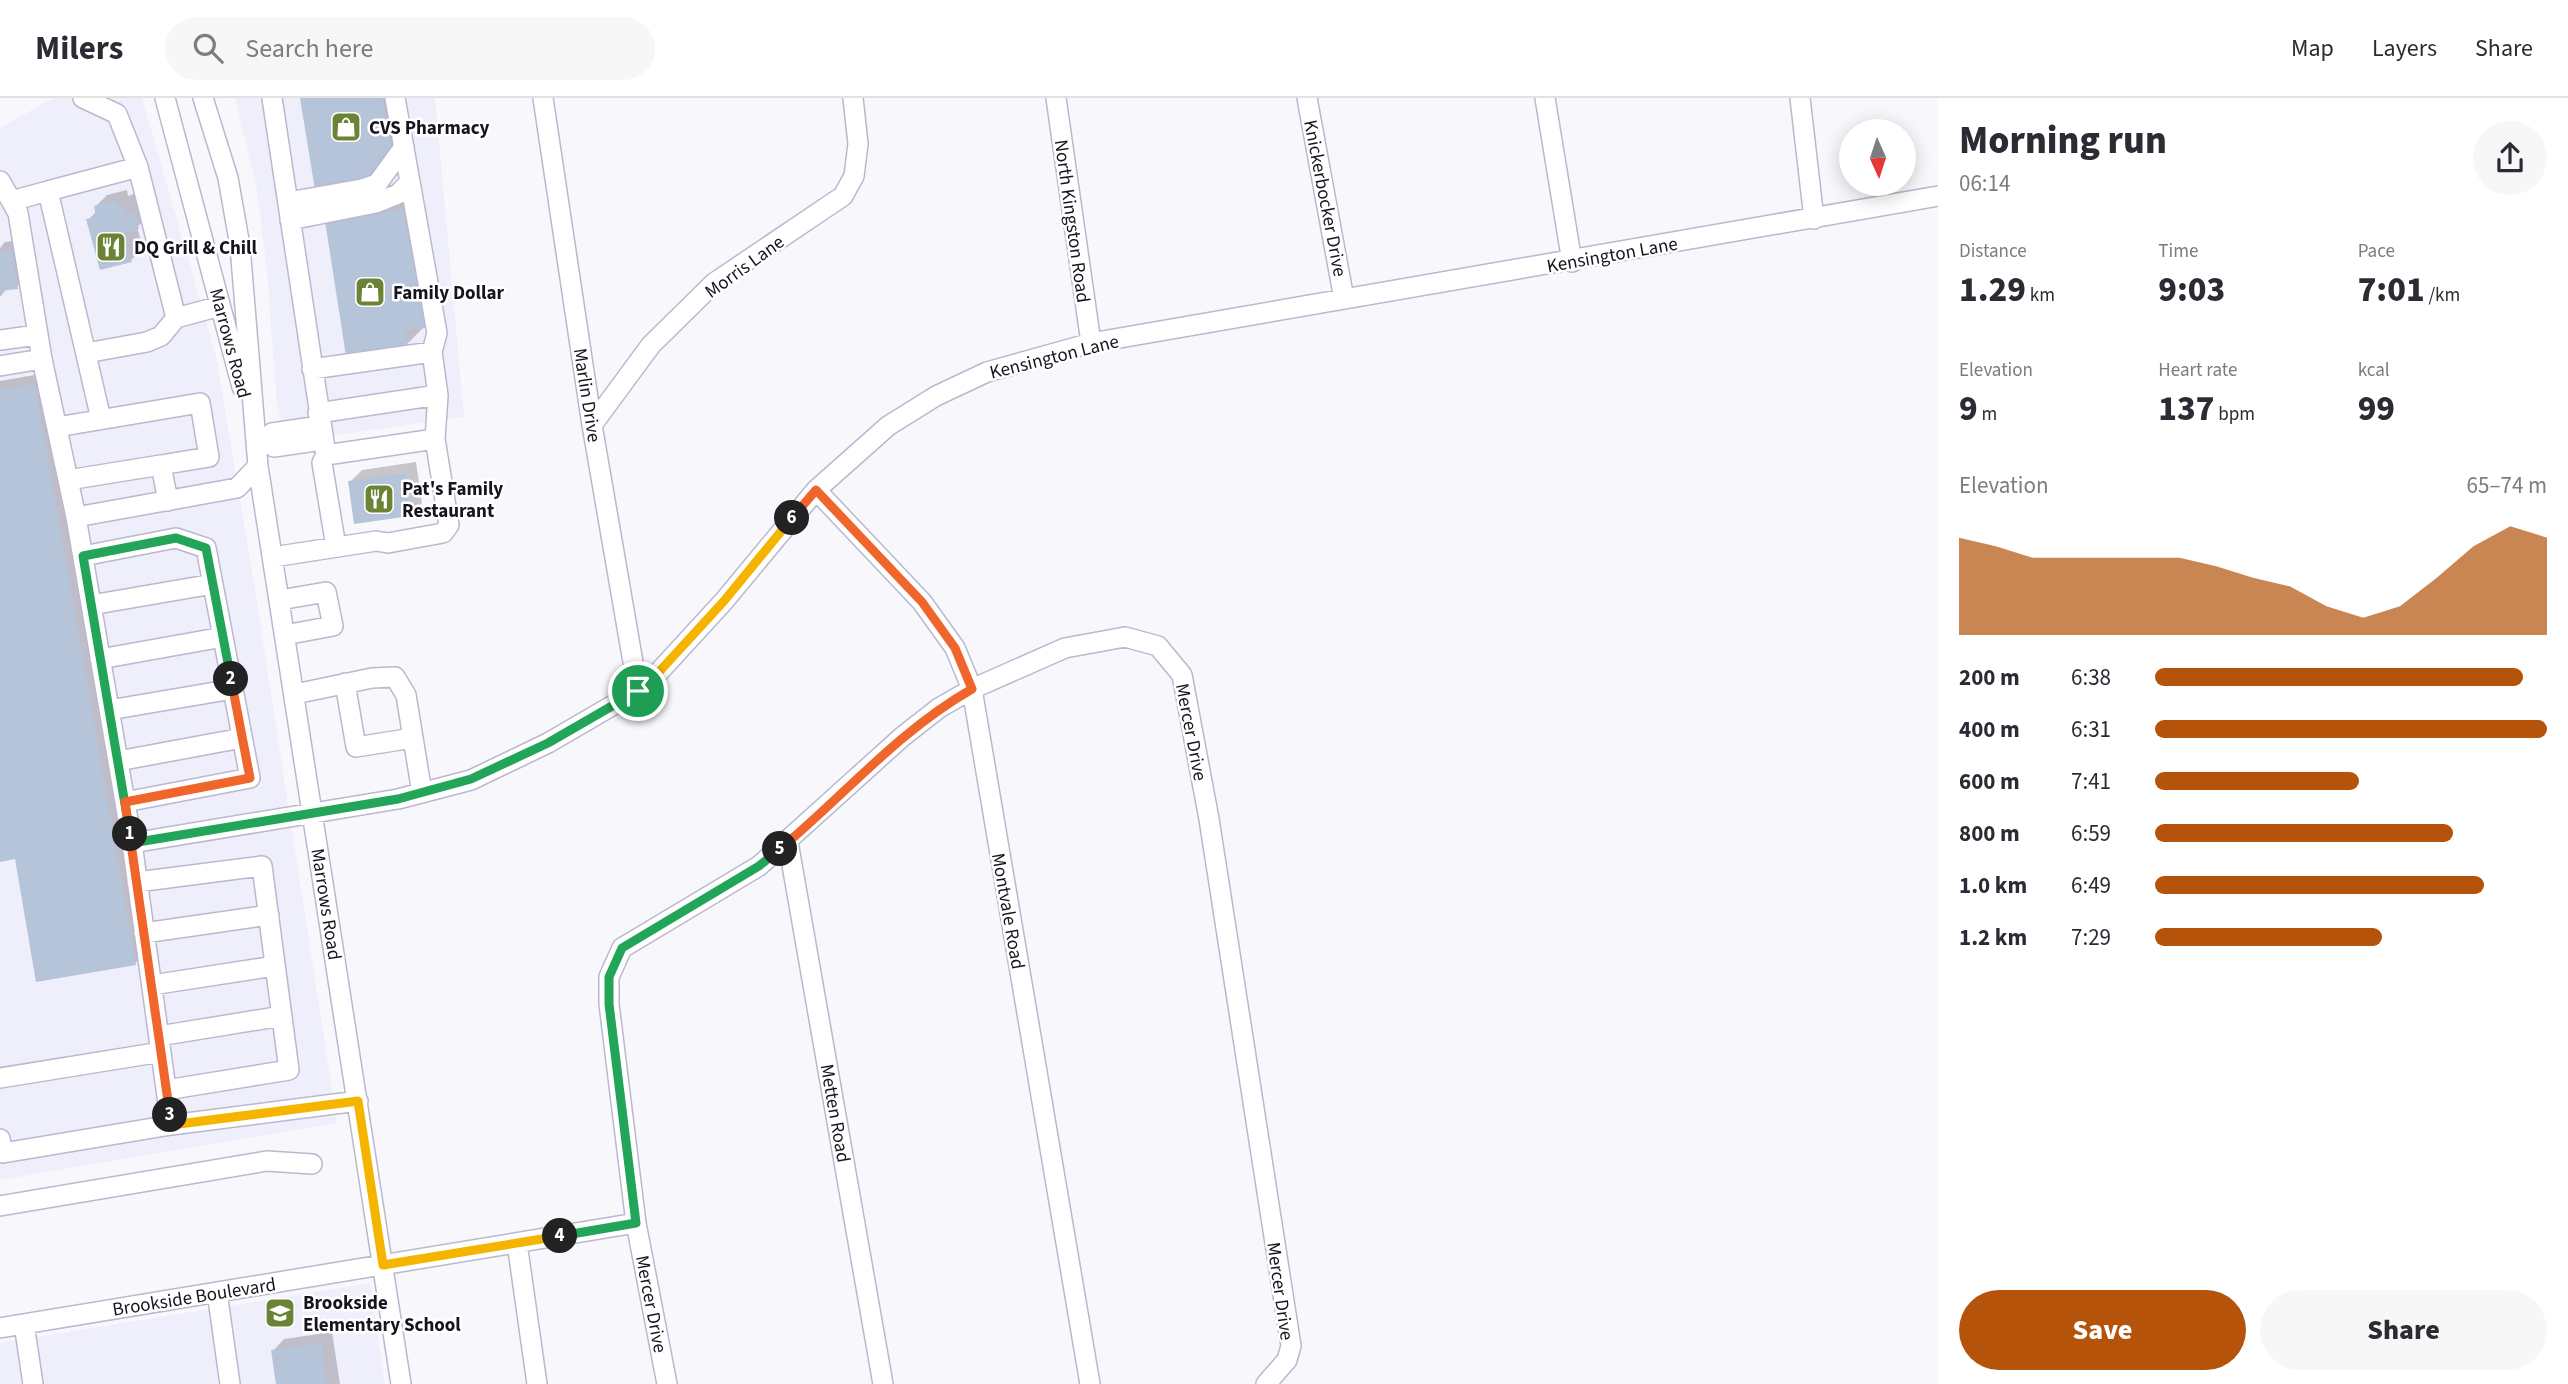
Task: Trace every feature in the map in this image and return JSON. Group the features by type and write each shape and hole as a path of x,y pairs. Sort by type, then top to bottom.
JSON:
{"street":[{"path":"83,98 117,114 138,167 176,318"},
{"name":"Marrows Road","path":"165,98 220,306 258,436"},
{"name":"Marrows Road","path":"203,98 228,178 240,246 258,436 258,466 401,1384"},
{"path":"272,98 326,455 322,463 336,547"},
{"path":"273,557 376,541 388,543 443,533 449,524 435,439 438,395 432,352 437,333 395,98"},
{"name":"Marlin Drive","path":"544,98 592,425 638,691"},
{"name":"Morris Lane","path":"592,425 651,345 714,284 843,196 855,176 858,144 853,98"},
{"name":"North Kingston Road","path":"1056,98 1091,344"},
{"name":"Knickerbocker Drive","path":"1307,98 1345,299"},
{"path":"1545,98 1572,262"},
{"path":"1800,98 1814,219"},
{"path":"289,211 377,184 404,148"},
{"path":"0,223 15,207 48,191 138,167"},
{"path":"0,181 15,207 37,335 76,517 132,843 171,1125"},
{"path":"289,211 376,203 398,194 410,182"},
{"path":"48,191 101,419"},
{"name":"Kensington Lane","path":"132,843 398,799 471,779 548,743 646,686 724,601 816,490 888,426 936,396 987,372 1091,344 1938,197"},
{"path":"86,353 147,342 161,336 176,318 220,306"},
{"path":"0,340 37,335"},
{"path":"312,369 432,352"},
{"path":"0,366 42,359"},
{"path":"318,413 438,395"},
{"path":"57,427 200,402 209,457 68,480"},
{"path":"258,436 313,426 321,433"},
{"path":"326,455 435,439"},
{"path":"162,465 168,501"},
{"path":"76,517 237,488 258,466"},
{"name":"Montvale Road","path":"816,490 922,602 955,648 972,689 1090,1384"},
{"path":"83,556 176,538 206,548 250,778 125,802"},
{"path":"91,605 213,584"},
{"path":"280,600 326,592 333,626 285,635"},
{"path":"100,659 223,637"},
{"name":"Mercer Drive","path":"667,1384 636,1223 609,1004 609,977 622,948 759,866 902,737 939,708 972,689 1065,648 1125,637 1158,646 1182,675 1209,819 1291,1346 1287,1360 1266,1384"},
{"path":"295,694 372,678 395,677 406,695 422,793"},
{"path":"345,683 356,747 413,738"},
{"path":"109,710 233,689"},
{"path":"118,761 242,738"},
{"name":"Metten Road","path":"788,842 883,1384"},
{"path":"137,882 262,866 269,915 289,1070 166,1090"},
{"path":"145,933 269,915"},
{"path":"152,985 275,966"},
{"path":"0,1078 282,1016"},
{"path":"0,1139 3,1153 171,1125 358,1101"},
{"path":"0,1206 267,1161 312,1164"},
{"name":"Brookside Boulevard","path":"0,1328 636,1223"},
{"path":"517,1243 537,1384"},
{"path":"217,1292 230,1384"},
{"path":"24,1324 33,1384"}],"shaded area":[{"path":"53,98 142,98 216,356 337,1123 0,1180 0,128"},
{"path":"235,98 435,98 464,417 286,442 277,406 267,271 256,184"},
{"name":"Brookside Elementary School","path":"370,1283 385,1384 0,1384 0,1343"}],"building":[{"name":"CVS Pharmacy","path":"300,98 382,98 392,156 375,180 315,190"},
{"name":"DQ Grill & Chill","path":"115,200 117,206 123,205 126,216 135,213 139,229 124,233 132,262 100,270 86,219 96,217 94,206"},
{"path":"407,209 425,328 404,331 407,346 346,356 325,221"},
{"path":"12,250 18,289 0,291 0,252"},
{"path":"35,384 136,965 36,982 15,859 0,862 0,390"},
{"name":"Pat's Family Restaurant","path":"405,473 411,516 354,524 348,481"},
{"name":"Brookside Elementary School","path":"321,1343 327,1384 276,1384 271,1350"}],"place":[{"name":"CVS Pharmacy","path":"346,127"},
{"name":"DQ Grill & Chill","path":"111,247"},
{"name":"Family Dollar","path":"370,292"},
{"name":"Pat's Family Restaurant","path":"379,499"},
{"name":"Brookside Elementary School","path":"280,1313"}],"route":[{"path":"638,691 548,743 471,779 398,799 132,843 83,556 176,538 206,548 250,778 125,802 132,843 171,1125 358,1101 383,1265 636,1223 609,1004 609,977 622,948 759,866 902,737 939,708 972,689 955,648 922,602 816,490 724,601 646,686 638,691"}]}
